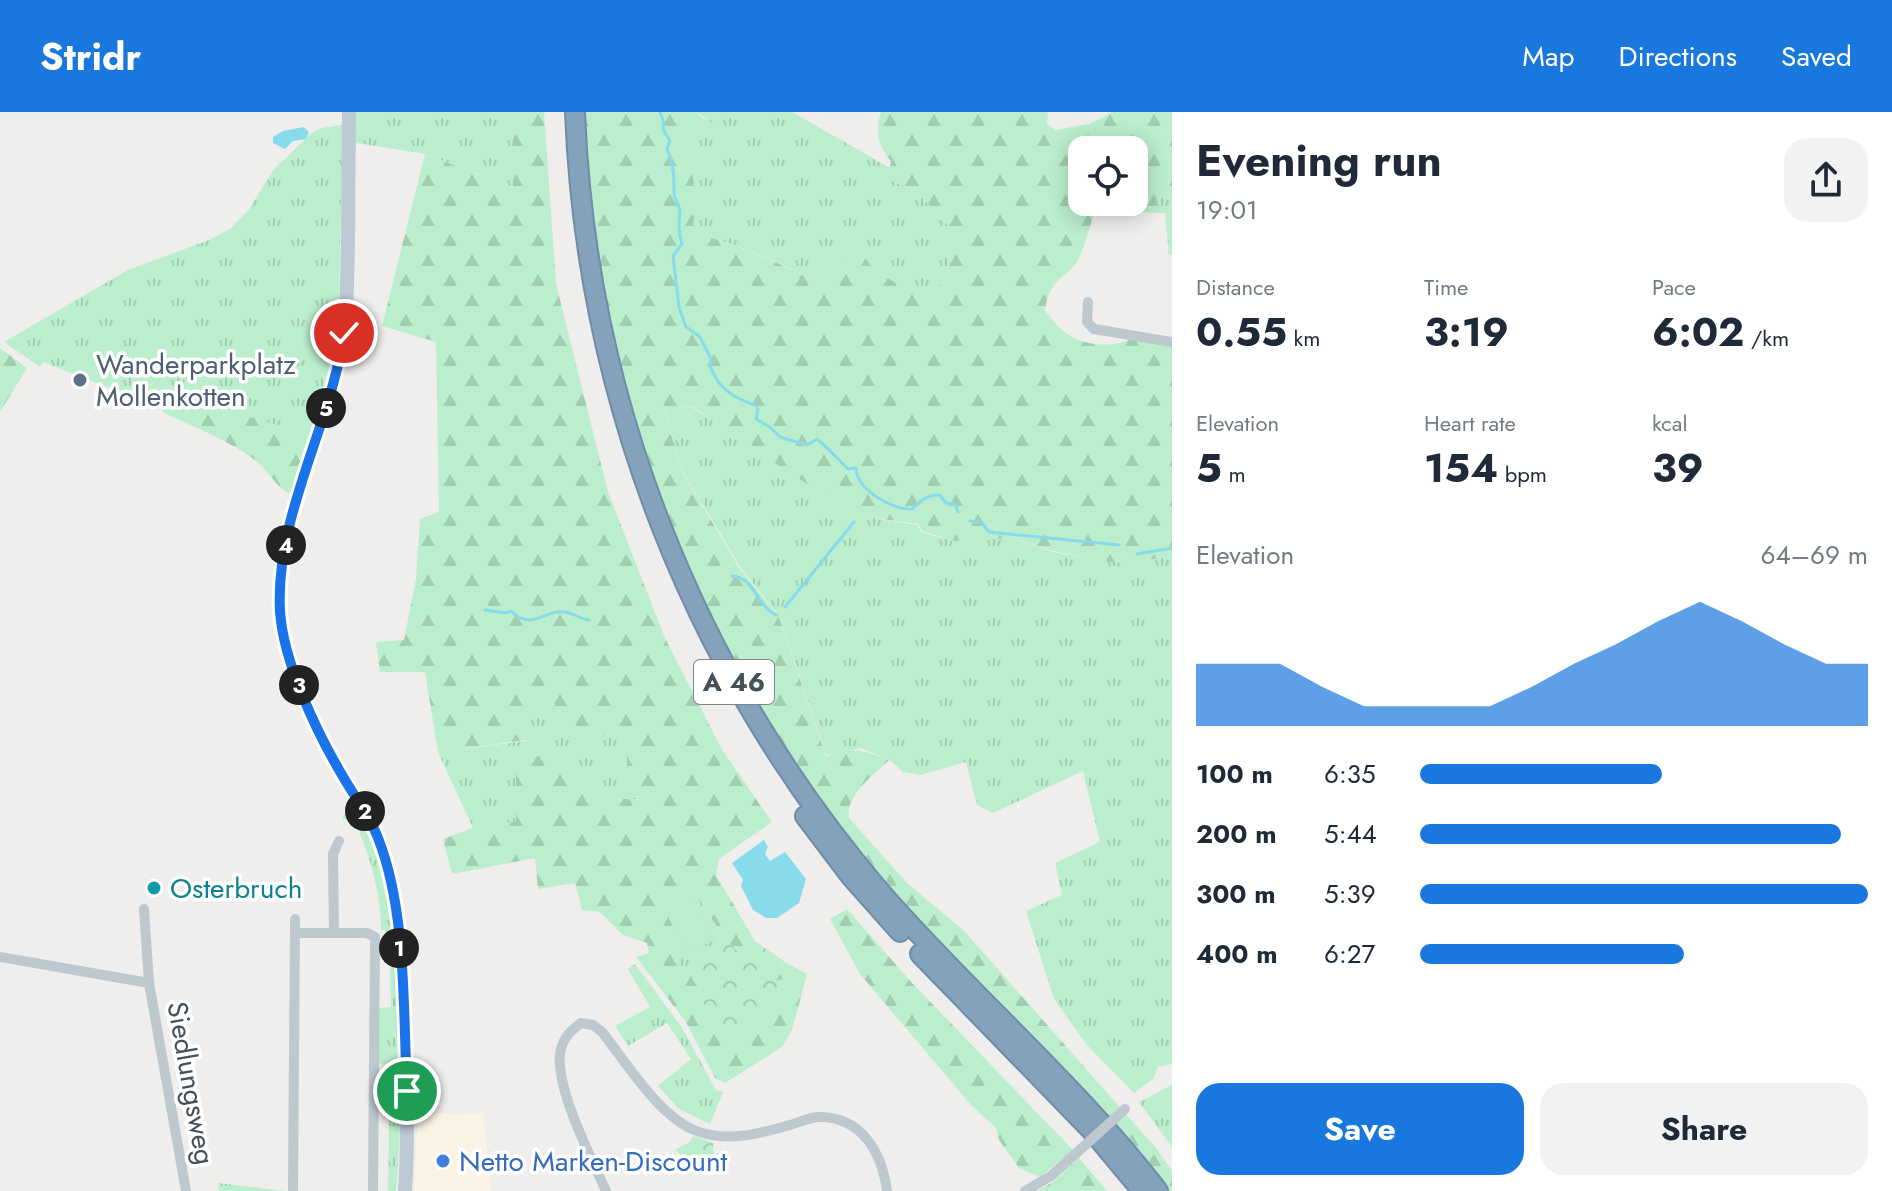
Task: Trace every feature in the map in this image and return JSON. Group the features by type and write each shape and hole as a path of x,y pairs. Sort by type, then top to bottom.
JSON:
{"highway":[{"name":"A 46","path":"566,112 581,273 598,360 616,427 639,498 670,577 719,679 774,770 852,878 949,984 1091,1130 1142,1191"},
{"name":"A 46","path":"575,112 582,217 589,265 619,401 659,523 683,581 730,675 775,752 864,872 936,952 1116,1138 1158,1191"}],"main road":[{"path":"349,112 347,289 341,352 288,533 280,611 298,683 342,775 373,825 393,890 401,966 407,1091 405,1191"}],"street":[{"path":"1088,302 1087,322 1094,329 1172,342"},
{"path":"334,933 333,854 339,841"},
{"name":"Siedlungsweg","path":"144,909 149,983 186,1191"},
{"path":"293,1191 295,919"},
{"path":"295,933 367,933 375,937 373,1191"},
{"name":"Siedlungsweg","path":"0,957 149,983"},
{"path":"606,1191 582,1137 561,1072 562,1044 569,1032 581,1023 593,1025 602,1032 659,1105 695,1130 716,1136 743,1136 817,1117 850,1124 867,1137 874,1148 887,1191"},
{"path":"1025,1191 1051,1176 1128,1105"}],"shaded area":[{"path":"483,1113 491,1191 414,1191 418,1114"}],"green space":[{"path":"353,112 512,112 514,188 425,154 351,142"},
{"path":"512,112 544,112 556,284 608,492 665,638 721,748 772,822 719,859 716,875 755,941 740,954 724,938 694,891 664,906 684,953 680,964 682,974 689,971 707,1010 721,1022 770,982 785,962 807,974 792,1030 782,1047 725,1083 715,1078 686,1022 636,957 649,953 647,943 623,935 600,912 582,910 575,883 538,889 535,858 452,874 443,839 473,828 516,821 516,765 539,756 572,759 573,778 598,796 639,800 641,777 627,773 626,734 577,737 546,730 555,704 525,710 526,740 438,752 425,672 380,672 376,642 404,640 416,579 420,519 439,512 436,342 382,326 425,154 513,188"},
{"path":"579,112 696,112 702,118 713,121 680,137 692,163 695,203 693,233 740,247 814,280 832,275 856,246 875,271 898,284 923,291 934,290 947,279 952,230 915,190 887,179 891,161 879,138 881,112 1048,112 1047,123 1055,130 1089,124 1113,112 1172,112 1172,192 1158,190 1155,213 1148,212 1148,136 1068,136 1068,216 1093,216 1079,258 1050,291 1045,311 1067,334 1083,342 1111,344 1135,337 1172,343 1172,557 1118,563 1057,552 1011,538 955,541 922,531 918,524 860,516 791,474 692,406 663,406 683,473 740,569 779,617 826,757 842,751 857,751 889,760 856,793 849,809 849,818 907,883 964,931 1156,1148 1172,1171 1172,1191 1163,1191 886,891 840,834 725,658 689,581 609,351"},
{"path":"696,112 792,112 890,168 887,179 915,190 952,230 947,279 934,290 923,291 898,284 875,271 856,247 833,275 814,280 755,253 692,233 693,184 680,137 712,122"},
{"path":"343,125 338,339 310,435 238,417 164,413 161,408 43,362 40,367 4,342 128,270 230,229 248,211 274,169 312,133 321,128"},
{"path":"1158,189 1172,192 1172,255 1169,255 1165,213 1155,213"},
{"path":"0,348 27,368 0,412"},
{"path":"663,405 692,407 860,516 917,525 921,532 954,541 1011,538 1057,553 1118,562 1172,557 1172,1064 1158,1067 1153,1079 1134,1093 1087,1045 1054,999 1026,911 1062,895 1055,863 1100,842 1083,771 993,813 977,805 966,762 920,775 903,772 891,761 861,748 826,755 779,616 741,568 683,472"},
{"path":"199,411 255,418 310,435 292,495 245,453 164,413"},
{"path":"556,704 547,730 577,737 626,734 627,773 641,777 640,800 598,796 573,778 516,766 517,821 473,828 438,752 526,741 525,710"},
{"path":"357,812 382,871 392,935 385,935 385,930 381,930 374,877 357,827 351,826 351,819 343,819 343,815"},
{"path":"694,891 724,938 682,974 663,906"},
{"path":"691,894 713,941 688,952 667,906"},
{"path":"847,909 912,983 1073,1150 1040,1177 1019,1168 999,1140 996,1128 971,1105 860,974 830,919"},
{"path":"724,938 740,954 755,941 785,962 771,981 791,978 797,991 736,1038 707,1010 689,971"},
{"path":"392,939 400,1128 396,1191 388,1191 390,1064 378,1063 378,1008 391,1007 389,940"},
{"path":"635,964 681,1026 716,1090 723,1092 710,1124 679,1109 658,1086 691,1059 667,1023 628,1046 615,1026 650,1007 628,969"},
{"path":"1172,1085 1172,1147 1139,1102"},
{"path":"693,1136 713,1143 715,1166 703,1164 697,1167 677,1152 676,1149 690,1142"},
{"path":"1079,1158 1107,1191 1037,1191 1053,1182"},
{"path":"218,1183 284,1191 219,1191"}],"water":[{"path":"304,127 309,132 306,139 293,141 285,149 273,143 273,137 283,131"},
{"path":"764,840 768,847 765,854 770,861 785,852 806,879 799,903 777,918 766,918 753,910 741,886 743,880 732,863"}],"waterway":[{"path":"660,112 663,129 670,141 667,149 673,171 674,196 680,212 682,244 673,256 679,307 686,327 700,337 719,383 733,396 756,406 756,419 780,437 807,445 817,439 848,469 856,468 862,484 886,502 912,509 928,497 940,495 946,503 955,504 958,512"},
{"path":"970,521 982,523 989,532 1119,545"},
{"path":"785,607 854,522"},
{"path":"1137,554 1172,548"},
{"path":"732,576 746,582 765,607 777,615"},
{"path":"485,610 511,611 525,620 558,612 589,620"}],"place":[{"name":"Wanderparkplatz Mollenkotten","path":"80,380"},
{"name":"Osterbruch","path":"154,888"},
{"name":"Netto Marken-Discount","path":"443,1161"}],"route":[{"path":"344,333 337,371 288,533 280,611 298,683 342,775 373,825 383,852 393,890 401,966 407,1091"}]}
